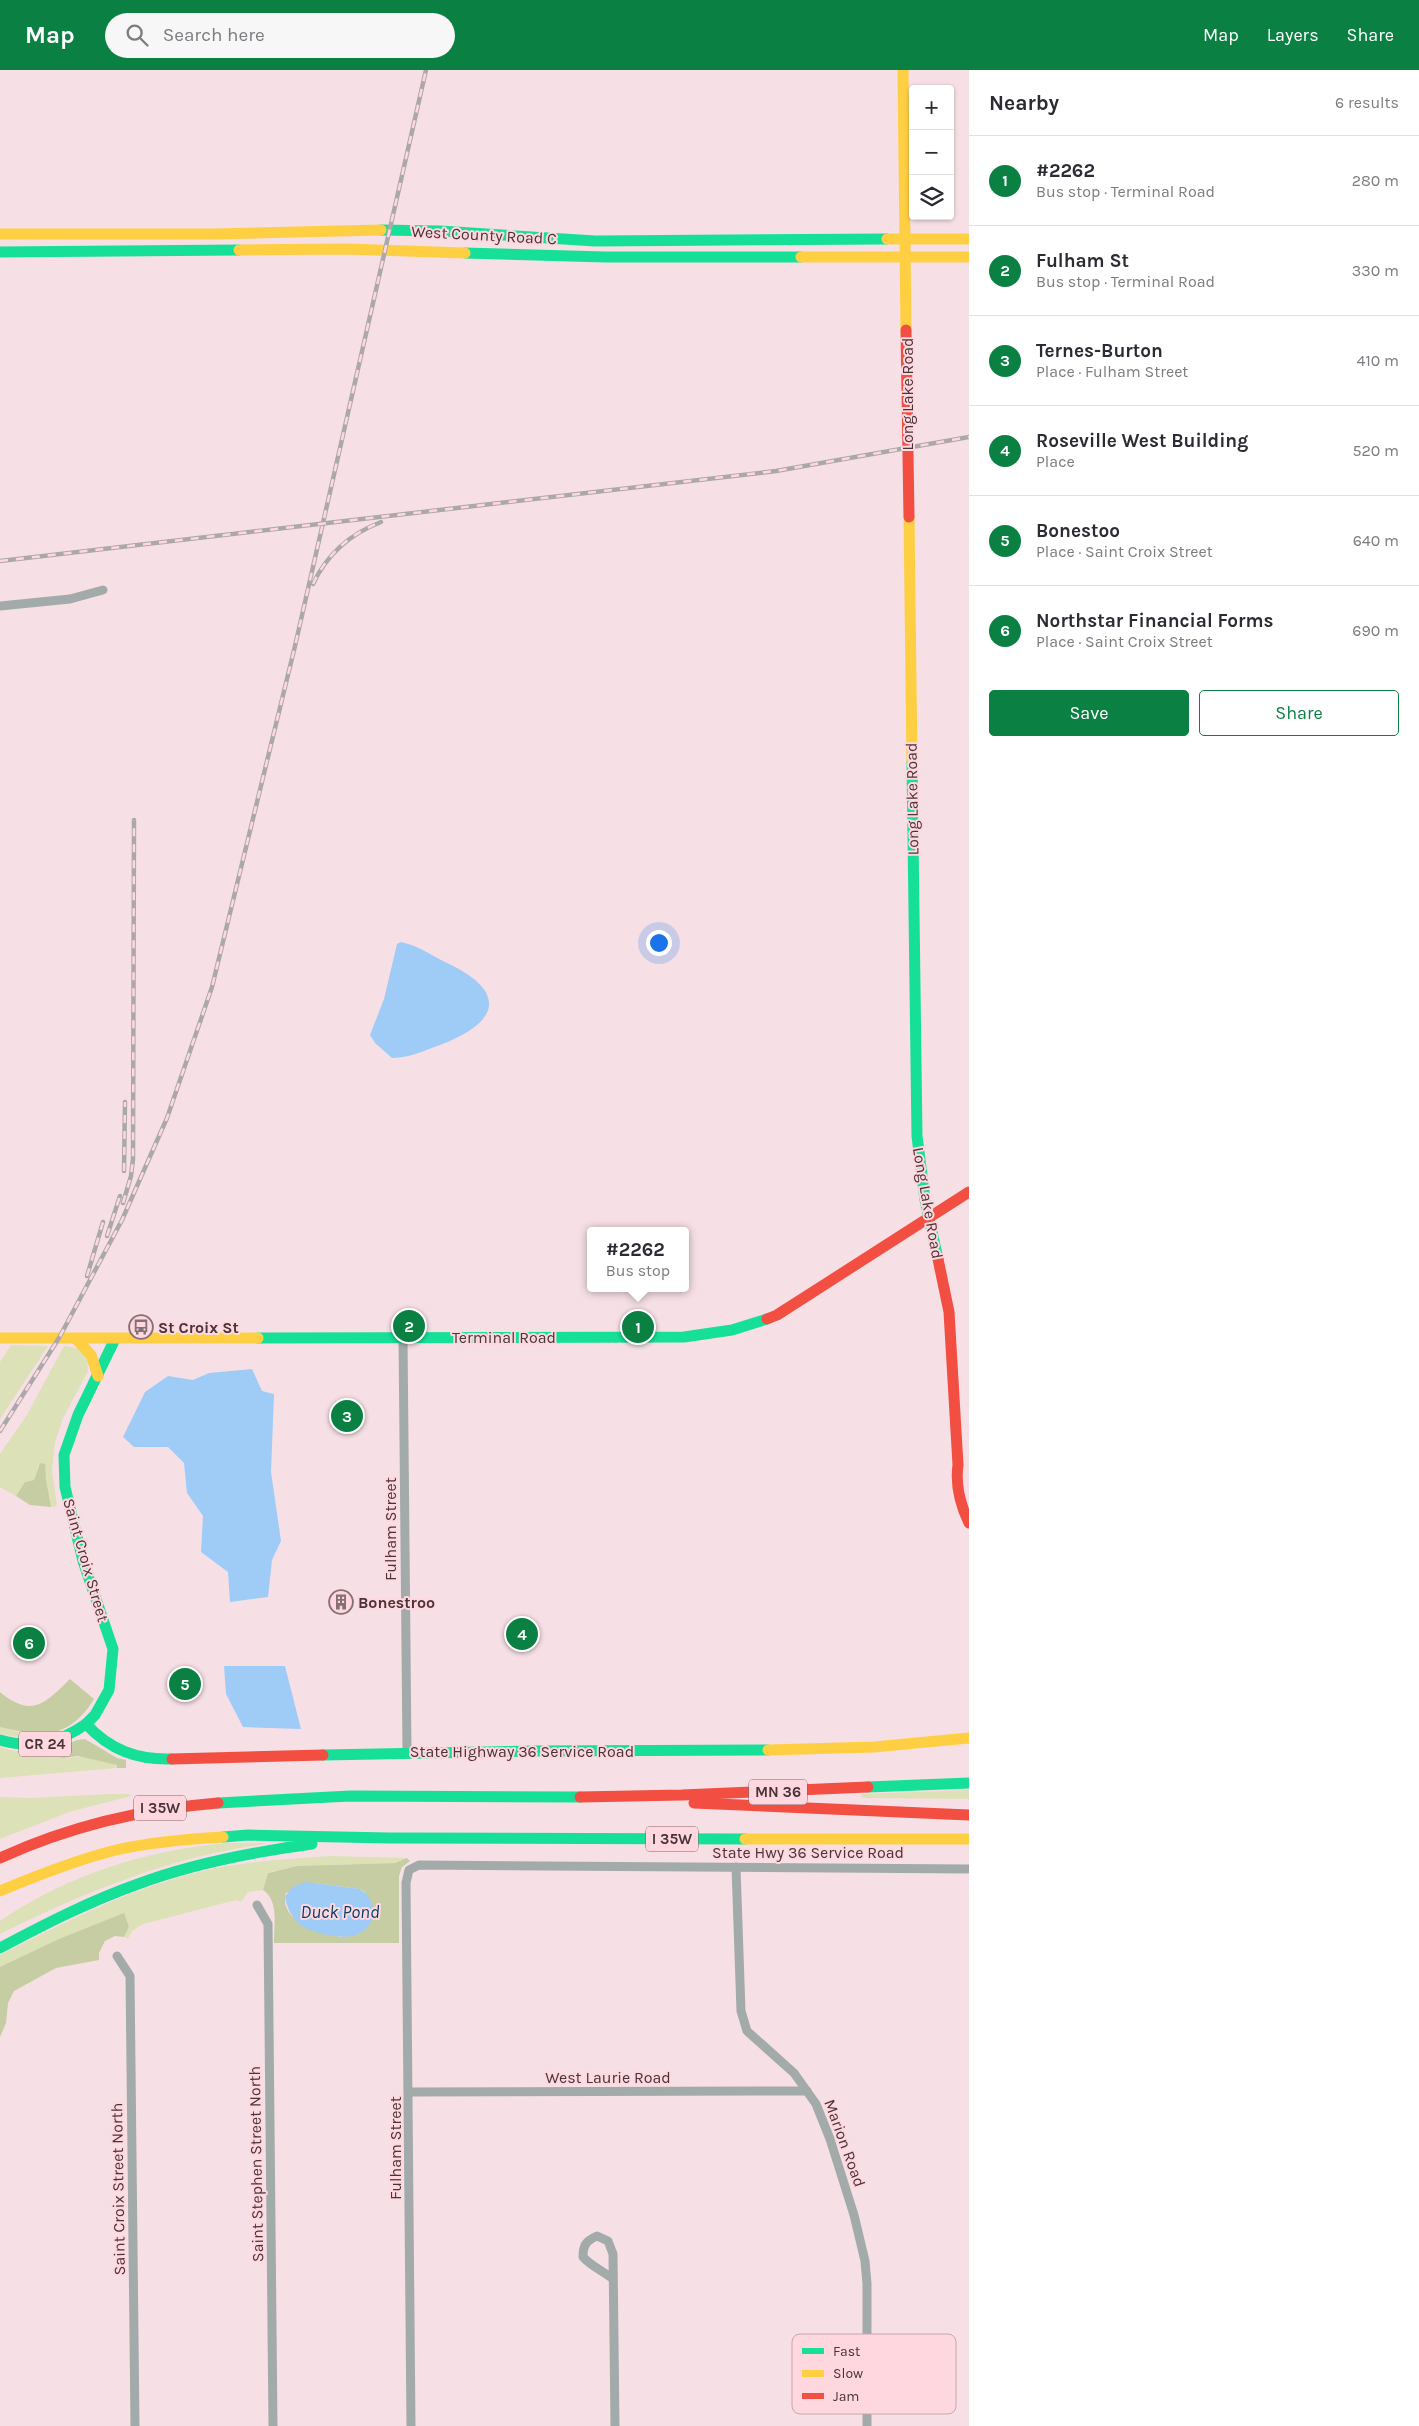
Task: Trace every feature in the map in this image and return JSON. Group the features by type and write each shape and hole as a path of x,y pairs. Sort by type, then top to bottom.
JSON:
{"main road":[{"name":"Long Lake Road","path":"903,70 907,240 917,1136 928,1218 950,1312 958,1465 955,1480 959,1500 969,1523"},
{"name":"West County Road C","path":"0,234 138,235 349,230 440,231 567,240 969,239"},
{"path":"567,240 567,256"},
{"name":"West County Road C","path":"0,252 346,248 567,256 969,257"},
{"name":"Terminal Road","path":"0,1338 684,1337 733,1330 756,1324 792,1306 969,1192"},
{"path":"76,1339 87,1347 91,1353 98,1376"},
{"name":"Saint Croix Street","path":"86,1724 95,1715 109,1690 112,1676 113,1649 80,1552 65,1487 64,1455 78,1414 115,1339"},
{"name":"State Highway 36 Service Road","path":"86,1724 105,1743 117,1750 144,1759 407,1751 789,1751 877,1747 969,1738"},
{"name":"CR 24","path":"0,1740 24,1746 45,1744 64,1738 86,1724"},
{"name":"MN 36","path":"587,1797 969,1783"},
{"name":"I 35W","path":"0,1858 43,1838 79,1825 134,1812 194,1803 327,1796 587,1797 969,1815"},
{"name":"I 35W","path":"0,1891 78,1861 156,1843 248,1835 389,1838 969,1840"},
{"path":"0,1948 86,1904 160,1876 199,1865 277,1848 389,1838"}],"street":[{"path":"0,606 70,599 103,590"},
{"name":"Fulham Street","path":"403,1338 407,1751"},
{"name":"State Hwy 36 Service Road","path":"409,1870 419,1865 969,1869"},
{"name":"Marion Road","path":"736,1867 743,2023 753,2038 794,2073 816,2104 830,2139 854,2215 865,2261 867,2334"},
{"name":"Fulham Street","path":"409,1870 406,1883 410,2426"},
{"name":"Saint Stephen Street North","path":"257,1905 268,1924 273,2426"},
{"name":"Saint Croix Street North","path":"118,1956 130,1976 135,2426"},
{"name":"West Laurie Road","path":"409,2092 807,2091"},
{"path":"613,2279 601,2269 589,2264 583,2257 583,2248 587,2240 597,2236 608,2242 612,2254 613,2279 615,2426"}],"green space":[{"path":"11,1345 48,1346 0,1419 0,1362"},
{"path":"64,1346 82,1352 88,1365 88,1371 63,1418 55,1442 52,1470 57,1506 51,1507 39,1463 34,1480 25,1482 16,1496 0,1487 0,1454 27,1415"},
{"path":"40,1463 45,1464 51,1507 30,1505 16,1496 25,1482 34,1480"},
{"path":"70,1679 94,1699 75,1722 64,1729 41,1733 28,1733 0,1727 0,1692 20,1704 37,1705 53,1695"},
{"path":"0,1727 28,1734 63,1730 40,1737 17,1737 0,1734"},
{"path":"85,1739 117,1758 126,1760 126,1768 117,1768 117,1765 78,1756 62,1758 57,1753 58,1748 77,1740"},
{"path":"0,1747 29,1752 58,1748 57,1750 67,1758 92,1758 117,1765 117,1768 0,1778"},
{"path":"969,1790 969,1799 862,1798 861,1794"},
{"path":"130,1794 131,1796 69,1812 0,1839 0,1797 31,1798"},
{"path":"227,1843 265,1844 229,1850 161,1867 97,1890 0,1934 0,1921 52,1890 80,1878 108,1867 137,1859 197,1846"},
{"path":"331,1856 407,1858 395,1863 327,1865 272,1871 268,1873 263,1890 248,1892 241,1902 236,1900 143,1924 132,1931 128,1939 124,1937 129,1927 0,1967 0,1955 49,1930 125,1896 176,1878 235,1865"},
{"path":"407,1858 410,1861 402,1867 399,1876 399,1943 274,1943 274,1907 268,1894 263,1890 268,1873 298,1866 395,1863","holes":["313,1883 360,1889 365,1892 342,1937 313,1929 295,1919 285,1903 286,1893"]},
{"path":"124,1913 129,1927 124,1937 115,1936 105,1941 99,1953 99,1960 56,1968 14,1991 8,2003 6,2023 0,2037 0,1967 59,1939"}],"water":[{"path":"401,942 419,948 467,974 480,985 488,996 489,1007 484,1017 475,1027 460,1036 416,1054 392,1058 375,1043 370,1035 384,999 397,944"},
{"path":"252,1369 262,1391 274,1394 271,1472 281,1541 272,1560 268,1597 230,1602 228,1572 201,1552 203,1516 187,1493 184,1463 168,1447 134,1447 123,1437 145,1392 168,1376 193,1380 209,1373"},
{"path":"224,1666 285,1666 301,1729 243,1727 226,1694"},
{"name":"Duck Pond","path":"306,1882 360,1889 366,1894 373,1906 372,1920 369,1926 356,1935 343,1937 318,1933 299,1924 290,1912 285,1897 292,1887"}],"railway":[{"path":"0,1431 59,1338 122,1220 167,1118 212,987 295,646 426,70"},
{"path":"0,561 776,471 969,437"},
{"path":"313,584 332,554 359,533 381,522"},
{"path":"123,1203 131,1176 133,1159 134,820"},
{"path":"124,1171 125,1102"},
{"path":"107,1236 120,1196"},
{"path":"87,1276 103,1222"}],"traffic: fast":[{"path":"381,230 440,231 595,241 887,239"},
{"path":"0,252 239,250"},
{"path":"465,253 605,257 801,257"},
{"path":"912,762 917,1136 925,1200 938,1259"},
{"path":"258,1338 684,1337 732,1330 767,1319"},
{"path":"115,1339 78,1415 64,1455 65,1487 83,1561 113,1649 109,1690 95,1715 86,1724 105,1741 125,1752 147,1758 172,1759"},
{"path":"0,1740 23,1744 45,1743 66,1736 86,1724"},
{"path":"323,1755 535,1751 768,1750"},
{"path":"868,1787 969,1783"},
{"path":"218,1803 350,1796 580,1797"},
{"path":"223,1837 248,1835 389,1838 745,1839"},
{"path":"0,1948 85,1905 159,1877 224,1859 312,1844"}],"traffic: slow":[{"path":"903,70 906,330"},
{"path":"0,234 215,234 381,230"},
{"path":"887,239 969,239"},
{"path":"239,250 347,249 465,253"},
{"path":"801,257 969,257"},
{"path":"909,517 912,762"},
{"path":"0,1338 258,1338"},
{"path":"76,1339 91,1355 98,1376"},
{"path":"768,1750 874,1747 969,1738"},
{"path":"0,1891 57,1868 116,1850 169,1841 223,1837"},
{"path":"745,1839 969,1839"}],"traffic: jam":[{"path":"906,330 909,517"},
{"path":"767,1319 777,1315 969,1192"},
{"path":"938,1259 949,1312 958,1488 963,1509 969,1523"},
{"path":"172,1759 323,1755"},
{"path":"580,1797 682,1795 868,1787"},
{"path":"0,1858 53,1837 106,1821 161,1810 218,1803"},
{"path":"694,1803 969,1815"}],"place":[{"name":"Fulham St","path":"409,1326"},
{"name":"St Croix St","path":"141,1327"},
{"name":"#2262","path":"638,1327"},
{"name":"Ternes-Burton","path":"347,1416"},
{"name":"Bonestroo","path":"341,1602"},
{"name":"Roseville West Building","path":"522,1634"},
{"name":"Northstar Financial Forms","path":"29,1643"},
{"name":"Bonestoo","path":"185,1684"}]}
